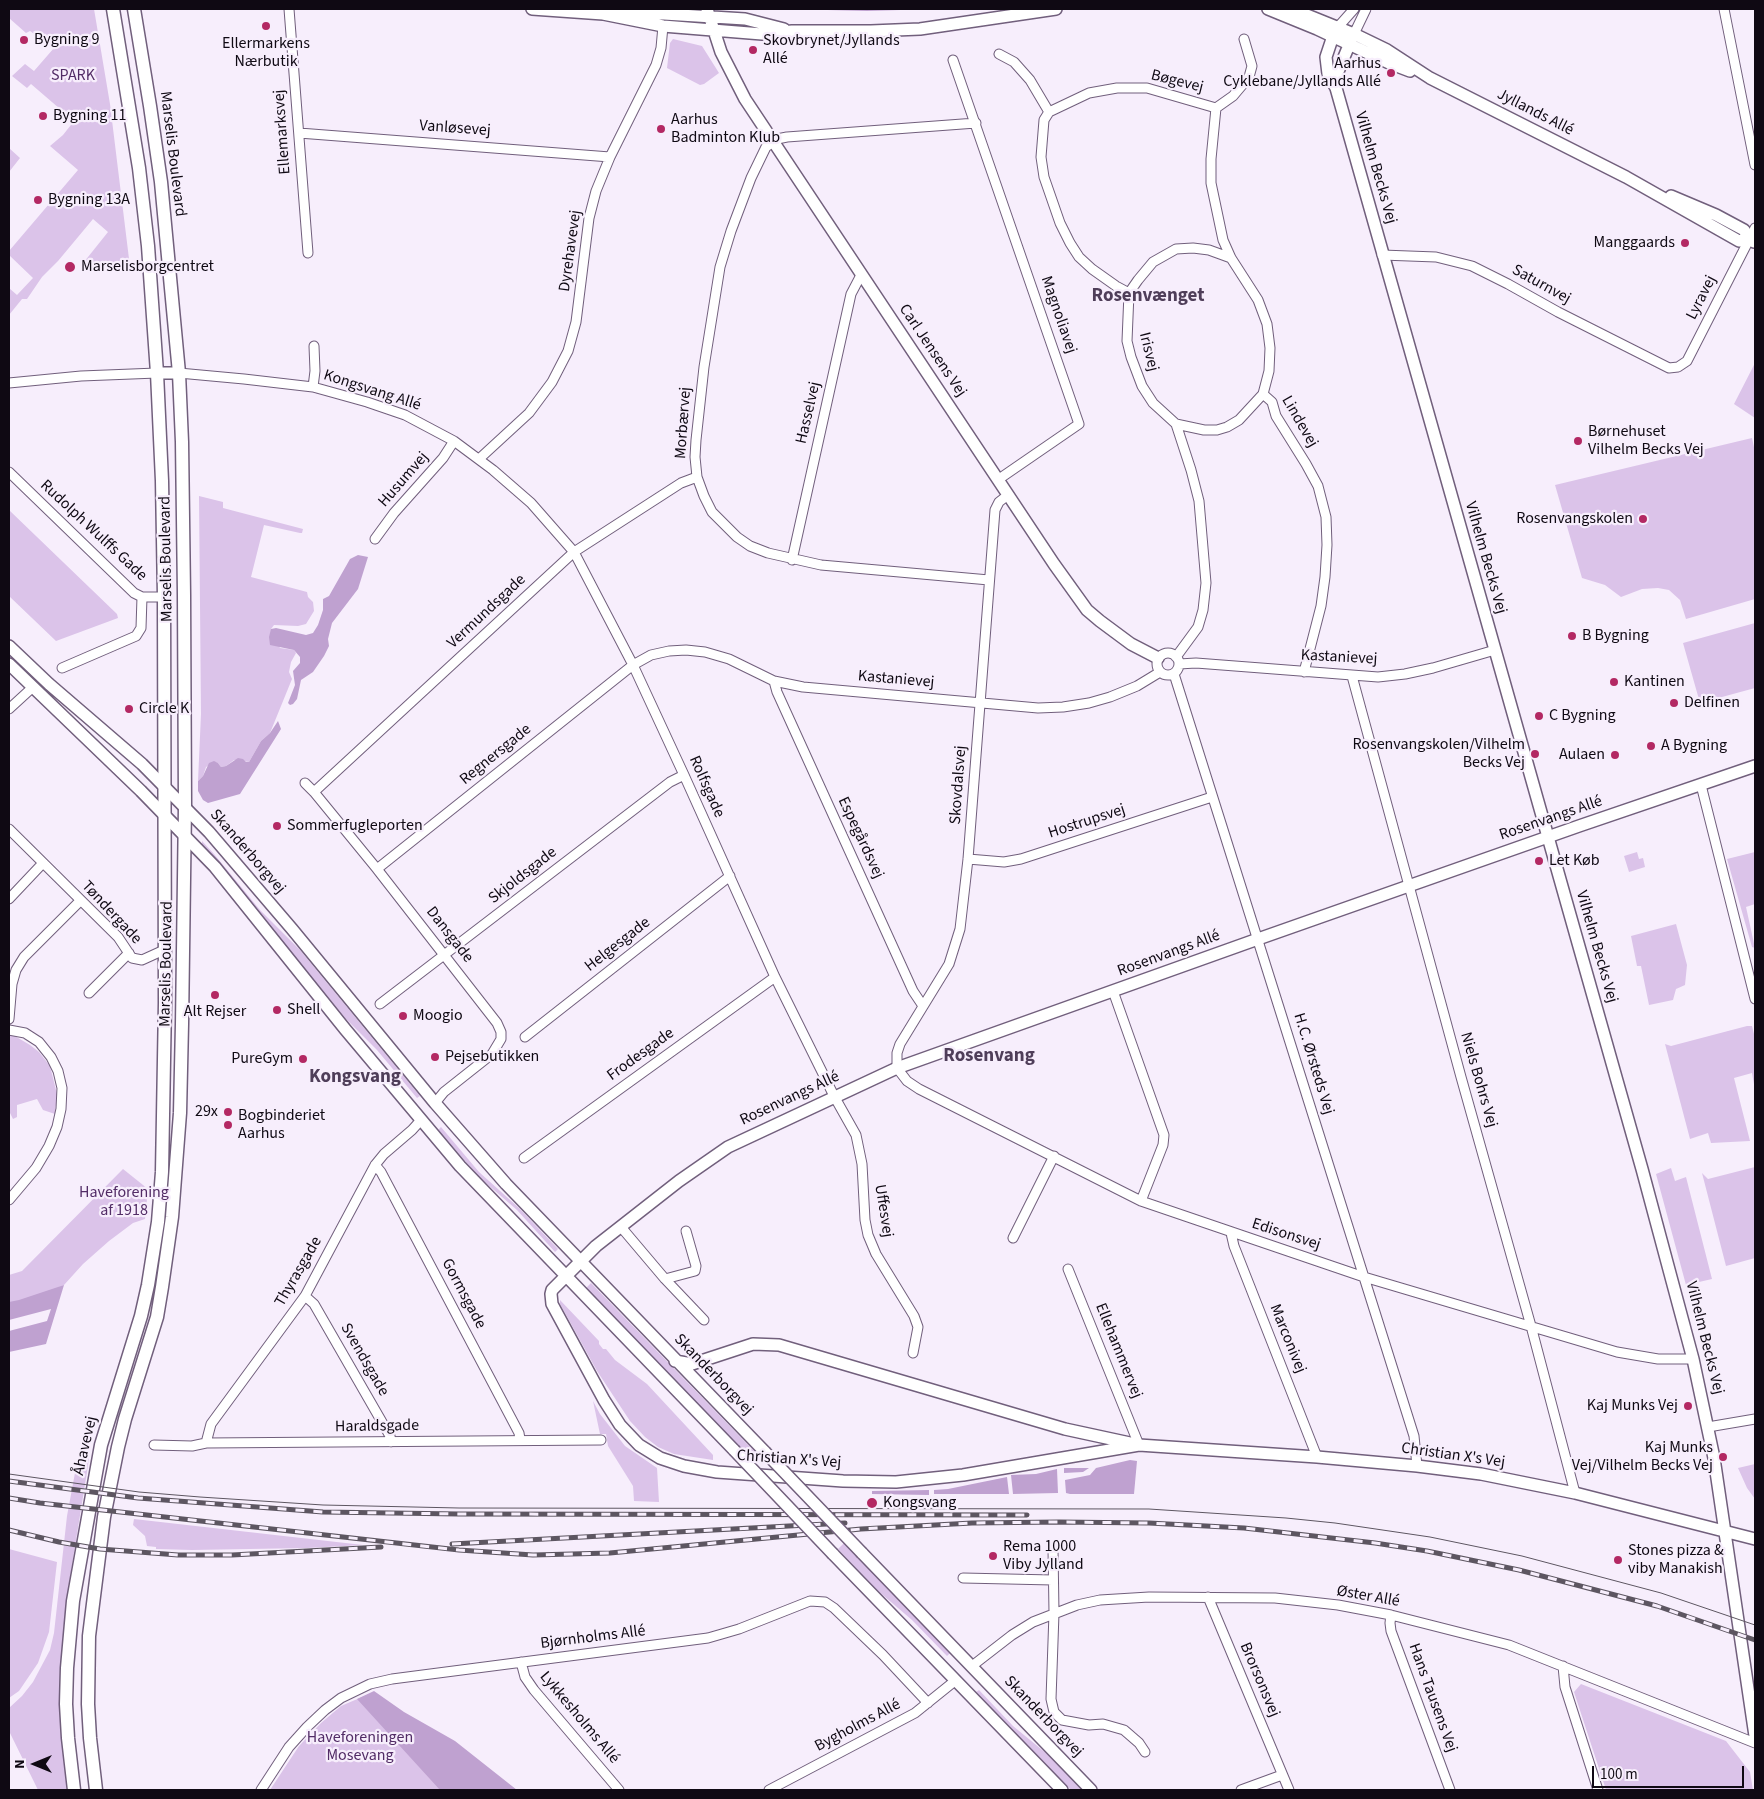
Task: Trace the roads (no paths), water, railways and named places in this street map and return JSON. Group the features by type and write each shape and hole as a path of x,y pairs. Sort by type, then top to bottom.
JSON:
{"main road":[{"name":"Marselis Boulevard","path":"112,9 138,168 148,246 162,481 165,814 163,1112"},
{"name":"Marselis Boulevard","path":"134,9 161,182 179,373 182,442 184,835 180,1113"},
{"name":"Åhavevej","path":"74,1790 66,1704 73,1601 101,1445 142,1316 148,1285 158,1222 162,1172 163,1112"},
{"name":"Åhavevej","path":"96,1790 88,1704 90,1636 104,1517 125,1419 145,1357 158,1307 172,1217 180,1113"},
{"path":"88,1704 90,1790"}],"street":[{"name":"Ellemarksvej","path":"289,9 308,252"},
{"path":"532,9 603,14 708,13 745,19 792,32"},
{"path":"603,14 663,26 762,34 896,31 1056,9"},
{"name":"Jyllands Allé","path":"1268,9 1336,31"},
{"name":"Jyllands Allé","path":"1282,9 1302,12 1352,39 1387,50 1430,78 1626,177 1739,241 1752,241"},
{"path":"1336,31 1354,9"},
{"path":"1352,39 1366,9"},
{"path":"1724,9 1755,165"},
{"name":"Carl Jensens Vej","path":"708,13 721,52 745,99 772,142 1054,564 1088,610 1116,634 1158,658"},
{"name":"Dyrehavevej","path":"479,459 530,413 552,382 568,351 576,322 589,218 596,192 610,156 656,65 661,48 663,26"},
{"name":"Vilhelm Becks Vej","path":"1336,31 1326,56 1328,74 1336,88 1642,1169 1693,1359 1708,1427 1755,1736"},
{"name":"Bøgevej","path":"1049,112 1089,94 1117,88 1147,88 1216,108 1233,96 1249,77 1252,66 1244,39"},
{"name":"Vilhelm Becks Vej","path":"1336,88 1337,74 1352,39"},
{"path":"999,54 1014,62 1030,80 1049,112 1044,120 1041,157 1044,177 1060,224 1070,244 1079,257 1092,269 1129,293 1153,262 1176,249 1209,250 1230,258"},
{"name":"Magnoliavej","path":"953,60 1079,424 998,480"},
{"name":"Lindevej","path":"1216,108 1211,160 1211,183 1223,240 1230,258 1258,300 1267,324 1270,348 1269,371 1263,394 1272,402 1276,416 1318,486 1326,517 1325,577 1304,672"},
{"path":"772,142 777,138 787,137 976,123"},
{"name":"Vanløsevej","path":"299,133 610,156"},
{"name":"Morbærvej","path":"772,142 762,155 751,178 720,267 704,367 696,440 697,478 704,496 712,512 730,531 750,546 768,553 792,560 821,565 989,580"},
{"name":"Lyravej","path":"1678,367 1687,361 1752,241 1755,228"},
{"name":"Saturnvej","path":"1382,255 1436,256 1472,266 1668,368 1678,367"},
{"name":"Hasselvej","path":"792,560 851,294 861,276"},
{"name":"Irisvej","path":"1129,293 1127,341 1131,357 1142,386 1150,398 1176,424 1199,501 1206,583 1203,610 1198,627 1178,661"},
{"path":"313,387 315,371 314,346"},
{"path":"9,383 81,376 179,373"},
{"name":"Kongsvang Allé","path":"179,373 244,378 313,387 405,415 454,441 479,459 531,503"},
{"path":"1176,424 1204,430 1217,430 1227,427 1239,420 1263,394"},
{"name":"Husumvej","path":"375,540 394,512 443,458 454,441"},
{"name":"Rudolph Wulffs Gade","path":"9,472 134,593 142,596 164,597"},
{"name":"Vermundsgade","path":"314,792 574,552 681,484 697,478"},
{"name":"Skovdalsvej","path":"897,1068 897,1053 900,1044 950,964 960,929 968,859 995,510 999,502 1008,495"},
{"name":"Rolfsgade","path":"531,503 574,552 632,665 775,977 834,1096"},
{"path":"62,668 136,636 141,628 142,596"},
{"name":"Skanderborgvej","path":"9,646 142,764 215,838 435,1104 506,1184 1091,1790"},
{"name":"Kastanievej","path":"632,665 651,654 686,650 705,652 729,659 774,681 803,687 1038,708 1090,703 1137,686 1160,672"},
{"name":"Kastanievej","path":"1178,661 1352,676 1378,676 1405,674 1433,668 1494,650"},
{"path":"1167,653 1178,661 1177,670 1174,674 1166,675 1160,672 1157,666 1158,658 1167,653"},
{"path":"9,664 165,814 215,867 460,1166 956,1680 1057,1788"},
{"name":"Regnersgade","path":"377,869 632,665"},
{"name":"H.C. Ørsteds Vej","path":"1174,674 1414,1436 1417,1466"},
{"name":"Niels Bohrs Vej","path":"1352,676 1575,1492"},
{"name":"Espegårdsvej","path":"774,681 777,692 913,991 924,1006"},
{"path":"9,709 33,687"},
{"name":"Rosenvangs Allé","path":"566,1277 596,1246 679,1181 728,1147 897,1068 1258,938 1755,766"},
{"name":"Skjoldsgade","path":"380,1004 670,782 684,775"},
{"name":"Dansgade","path":"305,783 445,954 497,1023 501,1032 501,1039 492,1054 444,1092 435,1104"},
{"path":"1701,785 1755,999"},
{"name":"Hostrupsvej","path":"968,859 1004,862 1021,859 1212,797"},
{"name":"Tøndergade","path":"9,830 118,938 132,958 142,960 164,950"},
{"path":"9,898 43,863"},
{"name":"Helgesgade","path":"525,1037 730,876"},
{"path":"9,1019 12,984 16,970 24,957 80,900"},
{"path":"89,993 128,953"},
{"name":"Frodesgade","path":"524,1158 775,977"},
{"path":"1113,991 1164,1135 1163,1146 1141,1201"},
{"path":"9,1030 25,1033 39,1042 51,1057 58,1071 62,1088 62,1109 49,1146 36,1168 9,1200"},
{"name":"Edisonsvej","path":"897,1068 906,1081 919,1089 1141,1201 1364,1277 1617,1352 1640,1357 1673,1360 1693,1359"},
{"name":"Uffesvej","path":"834,1096 856,1136 862,1164 865,1220 871,1242 876,1254 914,1316 918,1327 913,1353"},
{"path":"421,1120 435,1104"},
{"name":"Thyrasgade","path":"206,1443 211,1424 305,1296 375,1165 384,1154 421,1120"},
{"path":"1013,1238 1054,1156"},
{"name":"Gormsgade","path":"375,1165 382,1172 519,1433 520,1440"},
{"path":"621,1227 665,1279 704,1320"},
{"path":"665,1279 695,1271 696,1266 686,1231"},
{"name":"Marconivej","path":"1231,1233 1234,1246 1317,1456"},
{"name":"Ellehammervej","path":"1068,1269 1139,1445"},
{"name":"Christian X's Vej","path":"566,1277 552,1290 550,1299 604,1400 620,1425 639,1445 660,1458 684,1466 717,1472 896,1482 963,1475 1139,1445"},
{"name":"Svendsgade","path":"305,1296 314,1304 390,1436 391,1442"},
{"name":"Christian X's Vej","path":"675,1361 692,1364 753,1344 779,1345 1065,1429 1139,1445 1317,1456 1481,1474 1575,1492 1755,1539"},
{"path":"1708,1427 1755,1419"},
{"name":"Haraldsgade","path":"154,1445 601,1440"},
{"path":"1053,1549 1054,1613 1051,1698 1054,1712 1062,1720 1090,1725 1102,1724 1124,1730 1139,1743 1145,1752"},
{"path":"963,1578 1053,1580"},
{"name":"Øster Allé","path":"972,1666 1012,1634 1054,1613 1077,1605 1100,1600 1149,1597 1275,1598 1391,1615 1509,1645 1755,1743"},
{"name":"Brorsonsvej","path":"1208,1598 1289,1790"},
{"name":"Bjørnholms Allé","path":"263,1789 289,1748 307,1727 341,1698 362,1687 392,1679 708,1638 739,1629 810,1600 825,1602 834,1608 928,1702"},
{"name":"Hans Tausens Vej","path":"1391,1615 1391,1631 1450,1790"},
{"name":"Lykkesholms Allé","path":"521,1662 525,1678 534,1690 619,1790"},
{"path":"956,1680 972,1666"},
{"path":"1563,1666 1565,1687 1598,1790"},
{"name":"Bygholms Allé","path":"769,1790 915,1713 956,1680"},
{"path":"1241,1790 1282,1775"}],"tram line":[{"path":"9,1474 139,1492 323,1505 459,1508 1149,1509 1286,1518 1430,1537 1522,1556 1661,1593 1755,1625"}],"railway":[{"path":"9,1481 138,1498 323,1512 1027,1515"},
{"path":"9,1498 459,1550 533,1555 610,1553 861,1529 972,1523 1149,1523 1244,1528 1375,1543 1427,1551 1519,1570 1657,1606 1755,1640"},
{"path":"452,1544 845,1523"},
{"path":"9,1530 59,1542 100,1549 178,1555 232,1555 381,1547"}],"place":[{"name":"Ellermarkens Nærbutik","path":"266,26"},
{"name":"Bygning 9","path":"24,40"},
{"name":"Skovbrynet/Jyllands Allé","path":"753,50"},
{"name":"Aarhus Cyklebane/Jyllands Allé","path":"1391,73"},
{"name":"Bygning 11","path":"43,116"},
{"name":"Aarhus Badminton Klub","path":"661,129"},
{"name":"Bygning 13A","path":"38,200"},
{"name":"Manggaards","path":"1685,243"},
{"name":"Marselisborgcentret","path":"70,267"},
{"name":"Børnehuset Vilhelm Becks Vej","path":"1578,441"},
{"name":"Rosenvangskolen","path":"1643,519"},
{"name":"B Bygning","path":"1572,636"},
{"name":"Kantinen","path":"1614,682"},
{"name":"Delfinen","path":"1674,703"},
{"name":"Circle K","path":"129,709"},
{"name":"C Bygning","path":"1539,716"},
{"name":"A Bygning","path":"1651,746"},
{"name":"Rosenvangskolen/Vilhelm Becks Vej","path":"1535,754"},
{"name":"Aulaen","path":"1615,755"},
{"name":"Sommerfugleporten","path":"277,826"},
{"name":"Let Køb","path":"1539,861"},
{"name":"Alt Rejser","path":"215,995"},
{"name":"Shell","path":"277,1010"},
{"name":"Moogio","path":"403,1016"},
{"name":"Pejsebutikken","path":"435,1057"},
{"name":"PureGym","path":"303,1059"},
{"name":"29x","path":"228,1112"},
{"name":"Bogbinderiet Aarhus","path":"228,1125"},
{"name":"Kaj Munks Vej","path":"1688,1406"},
{"name":"Kaj Munks Vej/Vilhelm Becks Vej","path":"1723,1457"},
{"name":"Kongsvang","path":"872,1503"},
{"name":"Rema 1000 Viby Jylland","path":"993,1556"},
{"name":"Stones pizza & viby Manakish","path":"1618,1560"}],"district":[{"name":"Rosenvænget","path":"1148,297"},
{"name":"Rosenvang","path":"989,1057"},
{"name":"Kongsvang","path":"355,1078"}],"park label":[{"name":"SPARK","path":"73,76"},
{"name":"Haveforening af 1918","path":"124,1202"},
{"name":"Haveforeningen Mosevang","path":"360,1747"}]}
